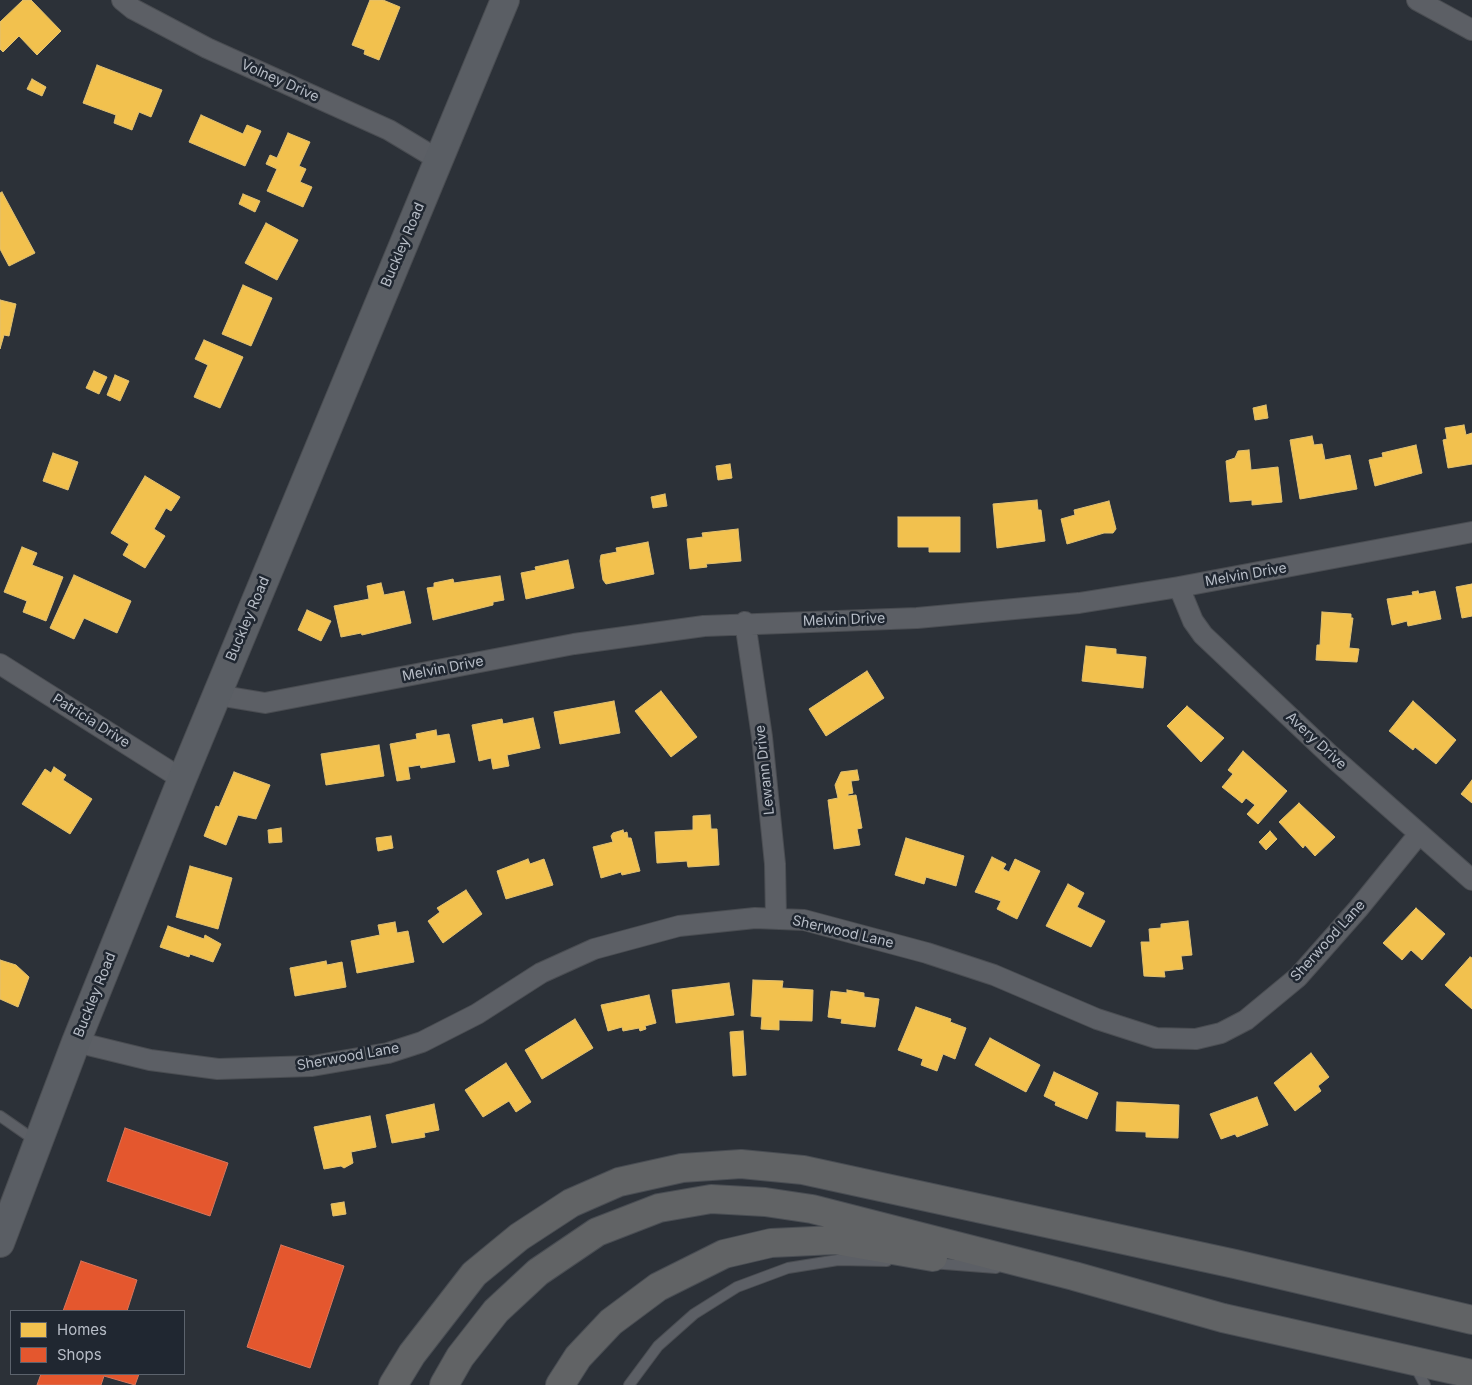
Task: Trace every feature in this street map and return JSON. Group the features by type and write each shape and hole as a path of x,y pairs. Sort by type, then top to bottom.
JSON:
{"highway":[{"path":"394,1385 412,1354 474,1274 519,1237 571,1203 619,1182 682,1168 741,1164 803,1170 1244,1267 1472,1320"},
{"path":"444,1385 460,1357 496,1311 538,1272 597,1232 659,1208 711,1199 765,1202 812,1209 1074,1276 1223,1318 1472,1374"},
{"path":"560,1385 578,1358 611,1322 658,1287 724,1254 771,1243 835,1240 1000,1268 1074,1276"},
{"path":"1422,1308 1472,1330"},
{"path":"411,1385 443,1316"},
{"path":"1411,1359 1472,1368"}],"street":[{"name":"Volney Drive","path":"122,0 133,9 207,48 389,130 439,160"},
{"name":"Buckley Road","path":"0,1243 76,1042 182,779 505,0"},
{"path":"1416,0 1472,30"},
{"name":"Melvin Drive","path":"217,695 265,703 574,644 704,626 745,622 917,618 1079,603 1179,587 1472,532"},
{"name":"Avery Drive","path":"1179,587 1193,621 1203,635 1330,754 1472,880"},
{"name":"Lewann Drive","path":"745,622 762,737 773,844 776,918"},
{"name":"Patricia Drive","path":"0,664 182,779"},
{"name":"Sherwood Lane","path":"76,1042 150,1060 218,1069 312,1066 388,1053 422,1042 477,1014 541,973 594,949 679,926 755,918 804,920 927,952 994,975 1097,1019 1156,1038 1196,1039 1221,1033 1246,1020 1298,977 1358,909 1419,834"}],"lane":[{"path":"0,1116 38,1142"},
{"path":"629,1385 658,1346 694,1314 737,1287 788,1268 838,1260 1000,1268"},
{"path":"1411,1359 1426,1385"}],"building: Homes":[{"path":"23,0 31,0 61,31 37,55 19,36 3,52 0,49 0,22"},
{"path":"370,0 383,0 400,7 379,60 364,54 365,50 352,45"},
{"path":"97,65 162,90 151,117 139,112 132,130 114,123 116,115 83,103"},
{"path":"32,79 46,87 42,96 27,89"},
{"path":"201,115 243,134 247,125 261,131 245,166 189,142"},
{"path":"288,133 310,142 299,166 306,169 300,182 312,187 303,207 267,191 277,169 266,164 270,155 277,158"},
{"path":"2,192 35,253 9,266 0,249 0,193"},
{"path":"243,194 260,201 255,212 239,204"},
{"path":"266,223 298,240 277,280 245,263"},
{"path":"243,285 272,298 251,346 222,334"},
{"path":"0,300 16,304 9,336 4,335 0,349"},
{"path":"204,340 243,357 220,408 194,397 208,365 195,359"},
{"path":"94,371 107,377 99,394 86,388"},
{"path":"115,375 129,381 120,401 107,395"},
{"path":"1266,405 1268,418 1255,420 1253,408"},
{"path":"1464,425 1466,435 1472,433 1472,464 1448,468 1443,440 1447,439 1445,428"},
{"path":"1312,436 1314,445 1322,444 1325,460 1350,455 1357,489 1300,499 1290,440"},
{"path":"1416,445 1422,473 1375,486 1369,460 1383,457 1382,453"},
{"path":"1249,450 1251,470 1278,467 1282,502 1252,505 1252,500 1230,502 1226,461 1235,458 1238,451"},
{"path":"53,453 78,462 68,490 43,481"},
{"path":"730,464 732,478 718,480 716,466"},
{"path":"145,476 180,497 171,511 166,508 154,529 165,536 145,568 123,555 129,544 111,533"},
{"path":"665,494 667,506 653,508 651,497"},
{"path":"1037,500 1038,510 1041,510 1045,541 997,548 993,504"},
{"path":"1109,501 1116,529 1113,533 1104,533 1067,544 1061,519 1075,515 1074,510"},
{"path":"898,517 960,517 960,552 929,552 929,547 898,547"},
{"path":"738,529 741,561 706,564 707,567 690,569 687,539 703,537 702,533"},
{"path":"648,542 654,574 606,584 603,580 601,555 617,552 616,548"},
{"path":"22,547 37,553 32,565 63,577 46,621 23,612 27,601 4,592"},
{"path":"568,560 574,588 526,599 521,573 536,570 535,567"},
{"path":"74,575 131,601 117,633 84,618 74,639 50,628"},
{"path":"500,576 504,600 493,602 493,605 433,620 427,588 434,587 434,583 453,579 454,583"},
{"path":"381,583 384,595 404,591 411,623 362,635 361,633 341,637 334,606 369,599 367,586"},
{"path":"1472,584 1472,616 1462,618 1456,587"},
{"path":"1418,591 1419,594 1435,591 1441,619 1408,626 1407,621 1392,625 1387,599 1413,595 1412,592"},
{"path":"307,610 331,621 321,641 298,630"},
{"path":"1322,612 1351,614 1351,618 1353,618 1349,648 1359,649 1357,662 1316,660 1317,645 1320,645"},
{"path":"1086,646 1116,649 1116,654 1146,657 1143,688 1082,681"},
{"path":"867,671 884,698 826,736 809,709"},
{"path":"661,691 697,737 671,757 635,711"},
{"path":"614,701 620,733 560,744 554,712"},
{"path":"1413,701 1456,740 1436,764 1415,747 1413,750 1389,731"},
{"path":"1187,706 1224,738 1201,762 1167,726"},
{"path":"533,718 540,748 507,755 509,766 493,769 491,758 479,761 472,725 502,719 503,724"},
{"path":"436,730 437,736 449,734 455,762 421,768 420,765 408,767 410,779 397,781 390,744 417,739 416,734"},
{"path":"379,745 384,776 326,785 321,754"},
{"path":"1243,751 1287,791 1258,824 1247,814 1255,805 1246,798 1242,803 1222,787 1233,774 1228,770"},
{"path":"54,767 66,775 63,780 92,799 70,834 22,804 45,769 51,773"},
{"path":"857,770 859,780 851,781 853,793 848,794 848,796 856,795 862,828 857,829 860,845 834,849 828,800 838,798 835,785 841,772"},
{"path":"234,772 270,785 256,819 238,815 226,845 204,836 216,806 219,807"},
{"path":"1472,780 1472,803 1461,794"},
{"path":"1299,803 1335,837 1315,856 1305,845 1303,848 1279,822"},
{"path":"710,815 711,829 717,829 719,865 688,867 687,861 657,863 655,832 693,830 693,816"},
{"path":"281,828 282,842 269,843 268,830"},
{"path":"623,830 624,833 627,832 628,838 631,838 640,871 622,875 621,872 601,878 593,847 613,842 611,836 613,833"},
{"path":"1270,831 1277,839 1266,850 1259,842"},
{"path":"391,836 393,848 378,851 376,838"},
{"path":"906,838 964,856 956,886 926,877 924,884 895,875"},
{"path":"992,857 1006,864 1003,869 1009,872 1015,859 1040,871 1017,919 997,909 1001,901 975,892"},
{"path":"528,859 530,864 544,859 553,885 506,899 497,871"},
{"path":"190,866 232,878 218,929 176,917"},
{"path":"1068,884 1084,893 1077,907 1105,921 1091,947 1046,926"},
{"path":"466,890 482,914 443,943 428,921 440,912 437,908"},
{"path":"1416,908 1445,934 1422,960 1411,950 1402,960 1383,943"},
{"path":"1188,921 1192,955 1181,956 1183,969 1164,971 1165,977 1144,976 1141,942 1150,942 1149,929 1161,928 1161,924"},
{"path":"395,922 397,933 408,931 414,962 357,973 351,941 380,935 378,925"},
{"path":"168,926 204,939 205,935 221,944 213,962 190,954 189,957 160,947"},
{"path":"1470,957 1472,958 1472,1009 1445,985"},
{"path":"0,960 16,965 29,977 18,1007 0,999"},
{"path":"326,961 327,965 342,962 346,987 295,996 290,968"},
{"path":"753,980 783,981 782,988 813,990 812,1021 779,1020 779,1030 761,1029 762,1017 751,1016"},
{"path":"729,983 734,1015 676,1023 672,990"},
{"path":"847,990 864,993 864,997 879,999 875,1027 841,1023 842,1019 828,1017 831,991 847,993"},
{"path":"649,995 656,1023 645,1026 646,1029 640,1031 639,1028 623,1031 622,1027 608,1031 601,1005"},
{"path":"916,1007 951,1019 950,1022 966,1028 955,1059 943,1054 937,1071 921,1065 923,1059 898,1050"},
{"path":"575,1019 593,1048 542,1079 525,1050"},
{"path":"743,1031 746,1075 733,1076 730,1032"},
{"path":"990,1038 1040,1065 1026,1092 975,1065"},
{"path":"1311,1053 1329,1077 1318,1086 1321,1091 1295,1111 1274,1083"},
{"path":"506,1063 531,1102 516,1112 509,1101 483,1117 465,1090"},
{"path":"1054,1072 1098,1093 1087,1119 1055,1105 1056,1102 1044,1096"},
{"path":"1257,1097 1268,1125 1237,1137 1235,1134 1221,1139 1210,1114"},
{"path":"1117,1102 1179,1105 1178,1138 1146,1137 1146,1132 1116,1131"},
{"path":"434,1104 439,1130 424,1133 425,1137 392,1143 386,1115"},
{"path":"370,1116 376,1147 351,1152 353,1163 344,1168 341,1166 324,1169 314,1127"},
{"path":"344,1202 346,1214 333,1216 331,1204"}],"building: Shops":[{"path":"125,1128 228,1163 210,1216 107,1181"},
{"path":"281,1245 344,1266 310,1368 247,1347"},
{"path":"81,1261 137,1280 127,1310 63,1310"},
{"path":"41,1375 139,1375 135,1385 104,1376 101,1385 37,1385"}]}
